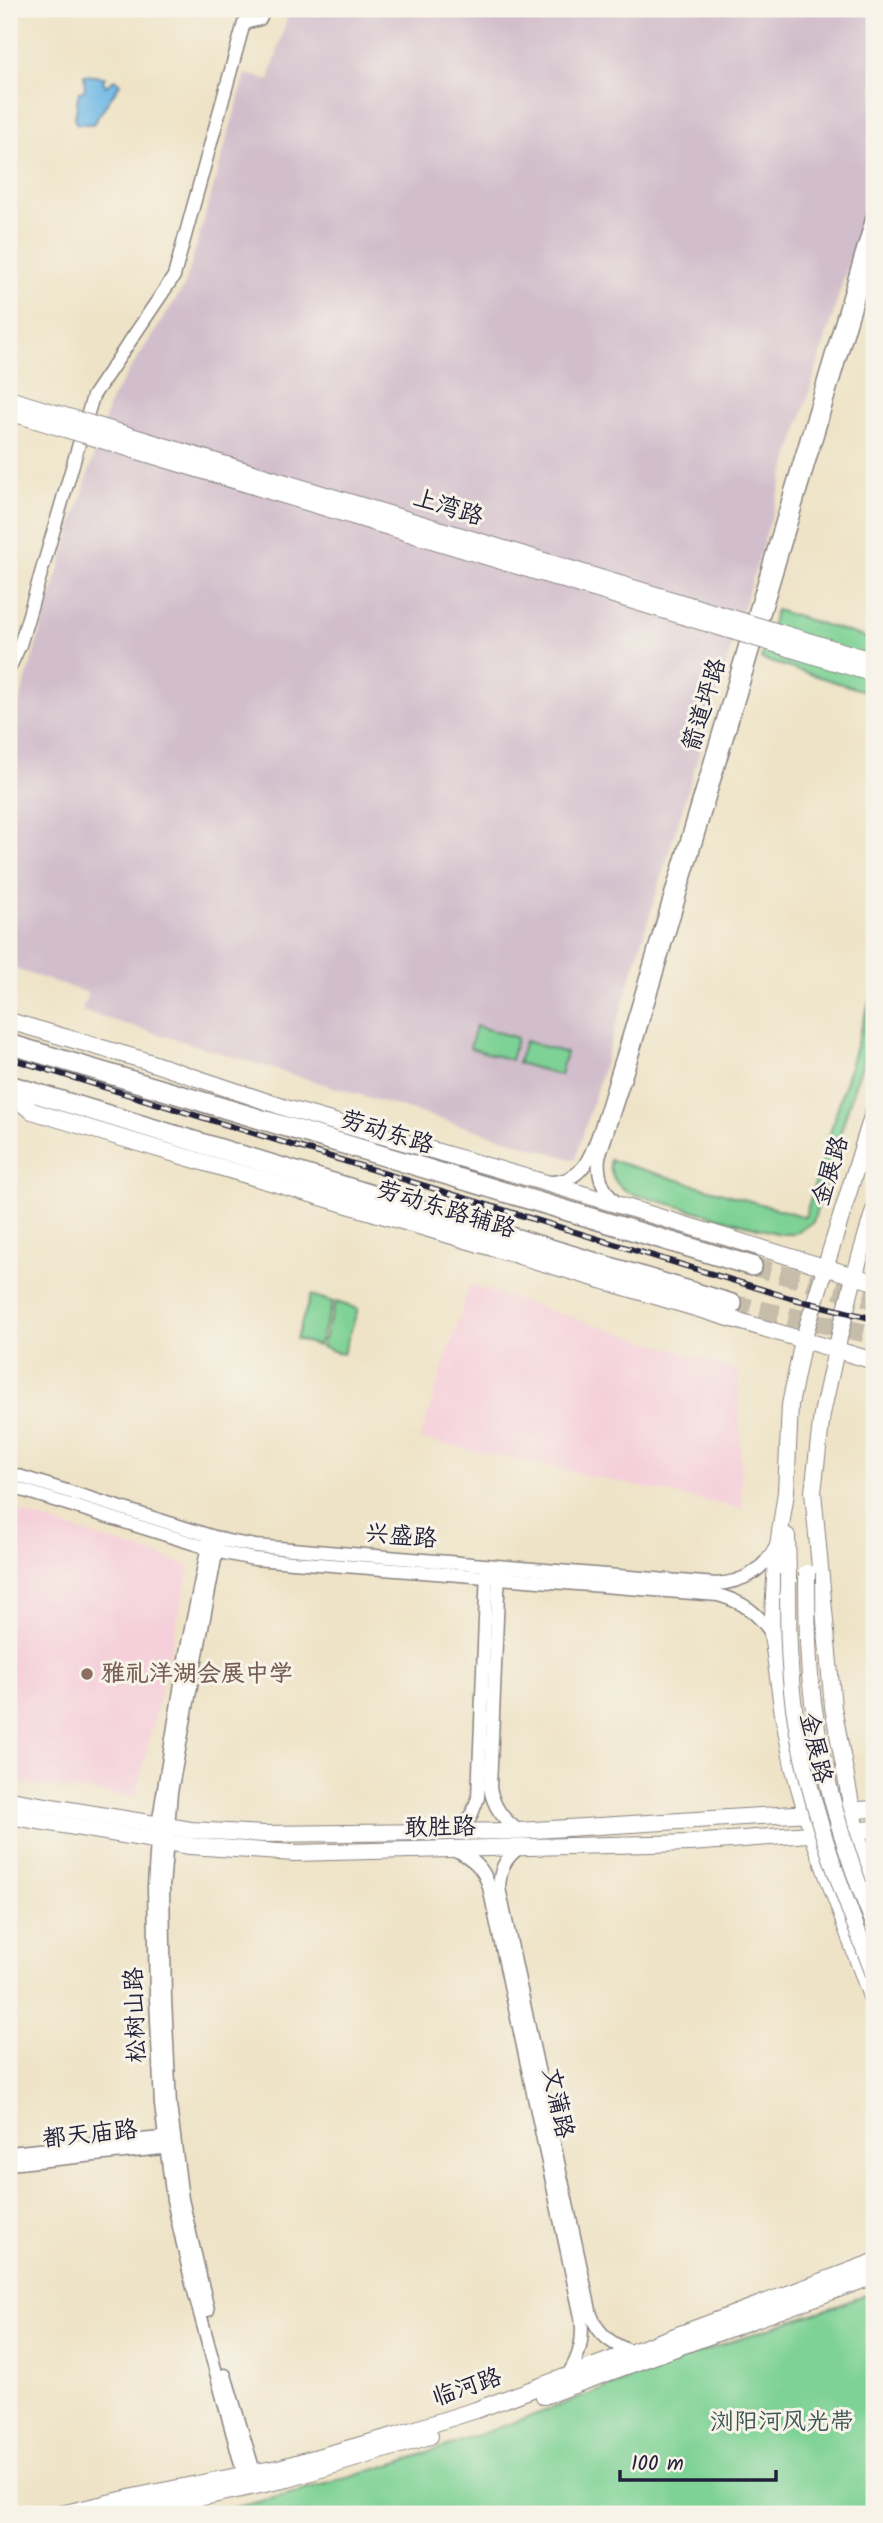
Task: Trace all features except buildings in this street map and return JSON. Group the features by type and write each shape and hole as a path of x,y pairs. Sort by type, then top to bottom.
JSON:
{"highway":[{"name":"劳动东路","path":"9,1044 752,1266"},
{"path":"9,1085 732,1304"}],"main road":[{"name":"上湾路","path":"9,399 874,661"},
{"name":"上湾路","path":"9,412 874,674"},
{"path":"9,1021 143,1060 289,1109 874,1282"},
{"path":"9,1037 42,1054"},
{"name":"劳动东路辅路","path":"9,1094 33,1111 118,1138 874,1361"},
{"name":"金展路","path":"874,1110 803,1340 790,1405 786,1492 792,1686 810,1790 827,1849 874,1974"},
{"name":"金展路","path":"874,1210 853,1277 822,1414 807,1573 810,1673 821,1750 838,1821 874,1924"},
{"name":"金展路","path":"786,1492 779,1539 772,1634 790,1753 812,1833 874,2005"},
{"name":"金展路","path":"813,1492 833,1707 856,1831 874,1885"},
{"name":"敢胜路","path":"9,1800 162,1833 190,1846 294,1853 691,1843 874,1829"},
{"name":"敢胜路","path":"9,1816 162,1833 191,1830 338,1835 458,1830 519,1831 874,1809"},
{"name":"临河路","path":"124,2514 251,2480 282,2467 385,2439 476,2410 874,2262"},
{"name":"临河路","path":"61,2514 346,2463 874,2276"}],"street":[{"path":"9,669 20,645 93,396 174,276 244,23 260,19 265,9"},
{"name":"箭道坪路","path":"546,1183 567,1180 576,1174 591,1154 630,1032 874,213"},
{"name":"箭道坪路","path":"618,1205 604,1189 598,1166 599,1157 630,1062 874,243"},
{"name":"兴盛路","path":"9,1473 213,1543"},
{"name":"兴盛路","path":"9,1486 213,1543 718,1595 747,1606 760,1617 772,1634"},
{"name":"兴盛路","path":"493,1572 716,1584 743,1579 753,1573 771,1555 779,1539"},
{"name":"松树山路","path":"213,1543 162,1833 156,1999 171,2142 182,2199 251,2480"},
{"path":"458,1830 471,1816 478,1798 493,1572"},
{"path":"493,1572 490,1788 492,1801 499,1813 519,1831"},
{"name":"文蒲路","path":"519,1848 502,1866 499,1888 591,2315 602,2336 632,2352"},
{"name":"文蒲路","path":"456,1850 479,1866 486,1875 489,1886 579,2303 583,2328 581,2346 574,2367 567,2376"},
{"name":"都天庙路","path":"9,2153 171,2142"},
{"name":"都天庙路","path":"9,2164 171,2142"}],"shaded area":[{"path":"290,9 874,9 874,180 575,1160 82,1011 88,993 9,967 9,736 111,399 185,285 246,74 269,80"},
{"path":"470,1285 738,1370 742,1509 420,1439"},
{"name":"雅礼洋湖会展中学","path":"9,1509 190,1566 136,1797 9,1782"}],"green space":[{"path":"776,610 874,640 874,694 761,659"},
{"path":"874,986 874,1034 856,1082 813,1222 793,1234 780,1234 630,1193 617,1183 612,1175 610,1160 805,1217"},
{"path":"476,1026 517,1038 511,1060 470,1048"},
{"path":"525,1041 566,1053 560,1075 518,1063"},
{"path":"311,1295 333,1302 318,1346 296,1339"},
{"path":"336,1302 358,1309 343,1354 321,1347"},
{"name":"浏阳河风光带","path":"874,2292 874,2514 203,2514 333,2482 398,2462 525,2419 733,2341"}],"water":[{"path":"84,75 105,77 103,81 106,86 115,79 120,84 93,124 77,124 74,119 79,92 85,90"}],"tunnel":[{"path":"752,1266 874,1300"},
{"path":"732,1304 874,1335"}],"railway":[{"path":"9,1058 790,1298 874,1319"}],"place":[{"name":"雅礼洋湖会展中学","path":"87,1674"}]}
